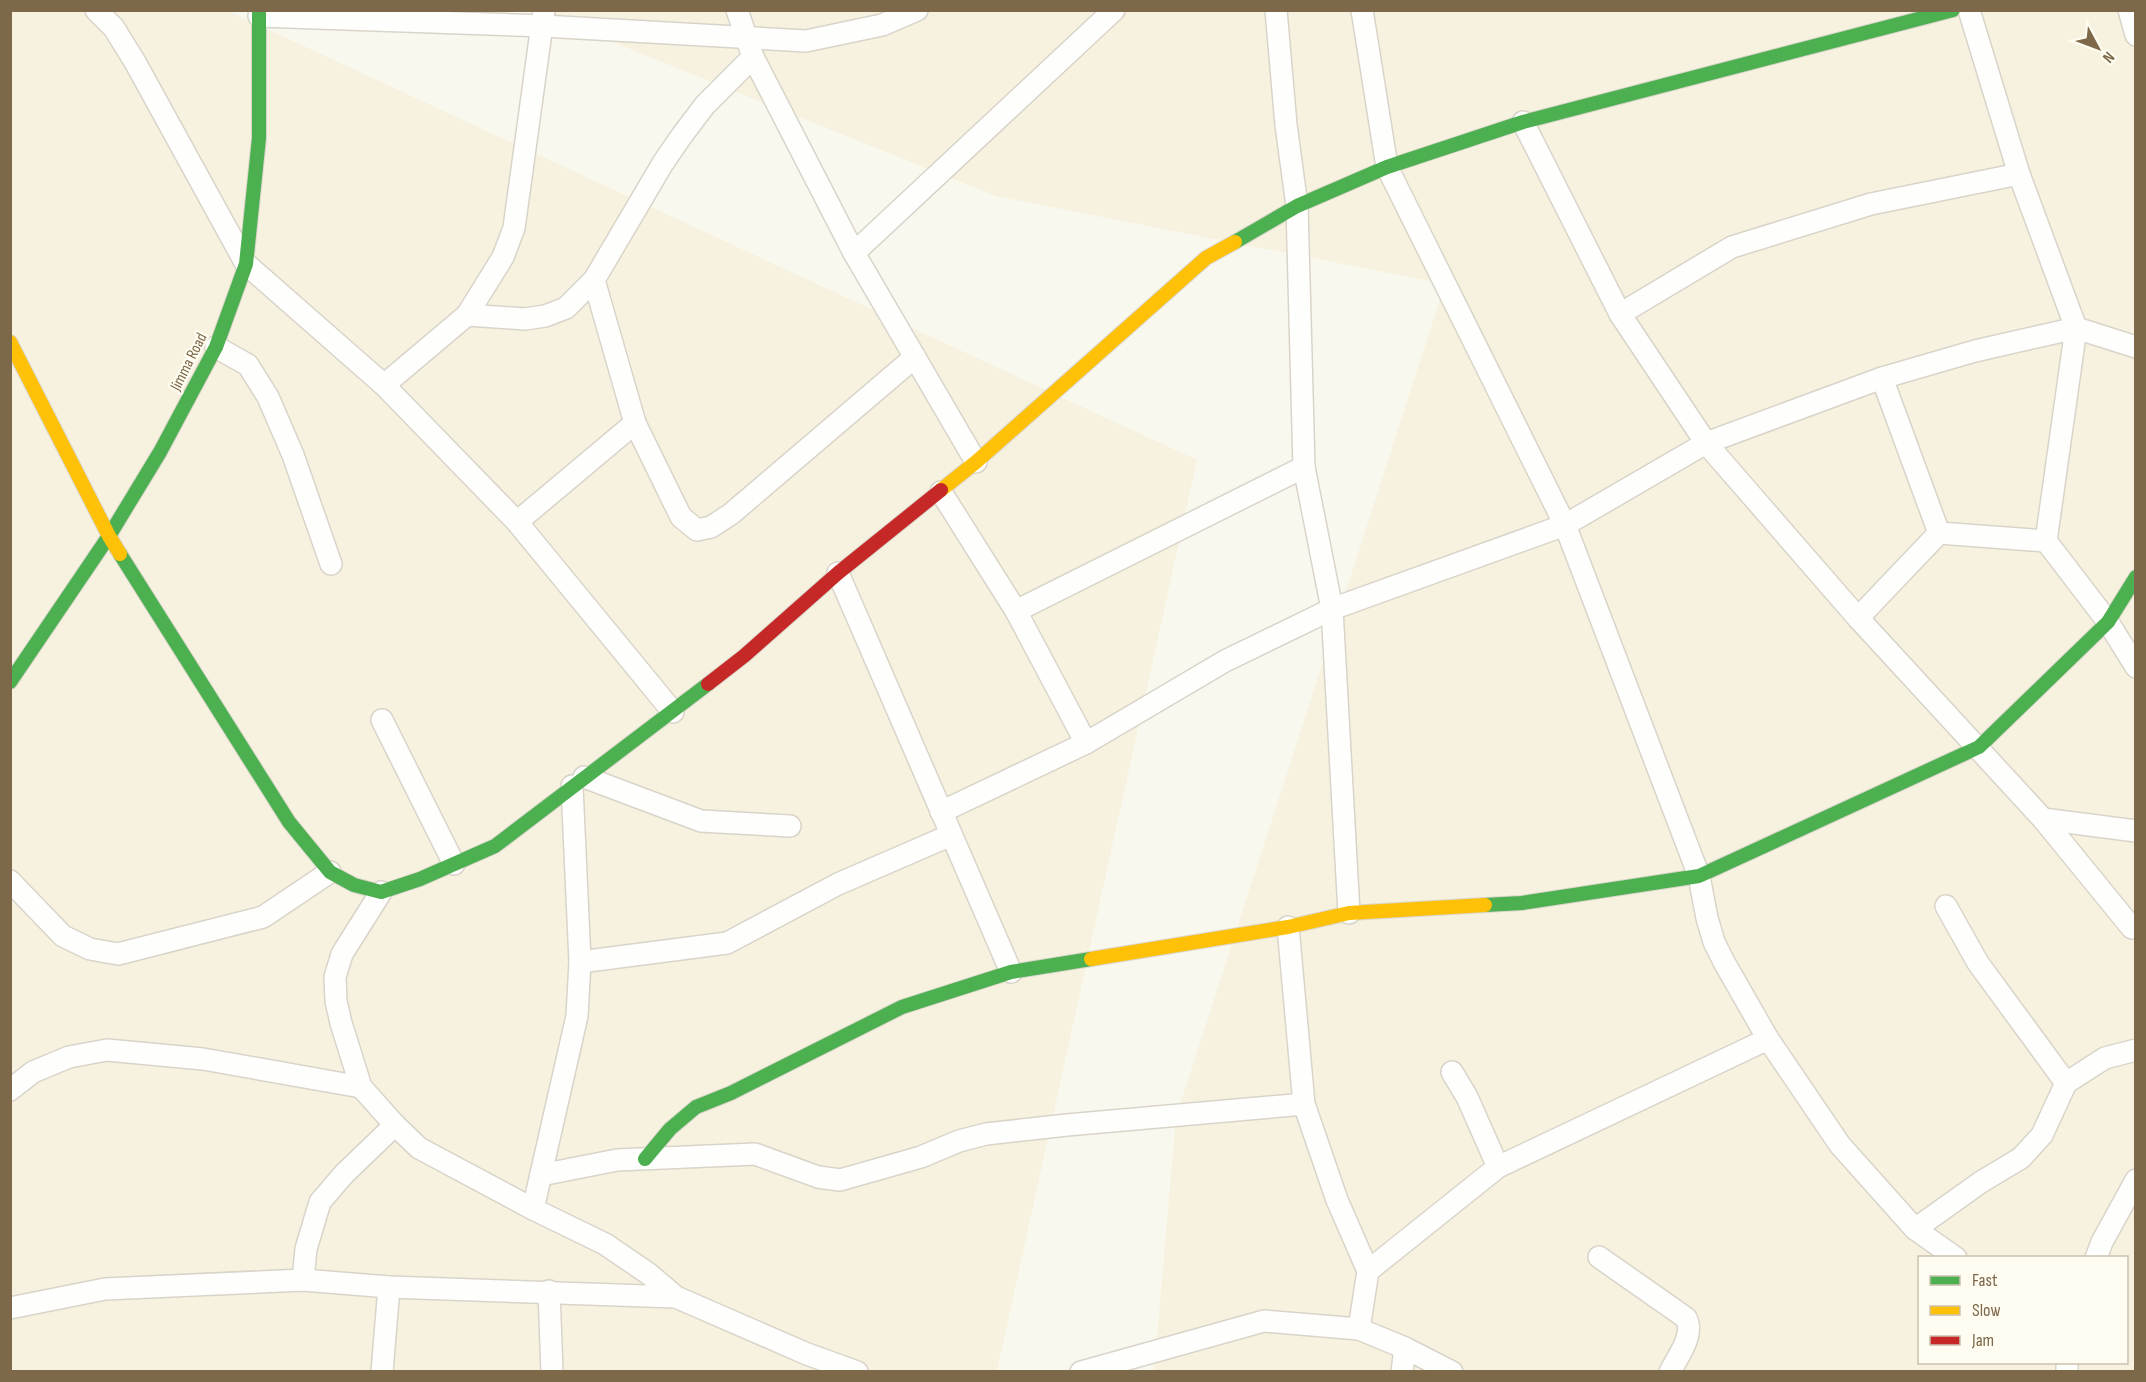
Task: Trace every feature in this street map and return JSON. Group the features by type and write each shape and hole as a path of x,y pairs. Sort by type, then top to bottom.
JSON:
{"main road":[{"path":"10,342 109,536 289,822 330,872 354,885 381,892 420,879 495,846 744,656 838,573 976,462 1206,258 1297,206 1387,167 1523,122 1953,10"},
{"name":"Jimma Road","path":"10,682 109,536 160,452 216,347 246,264 259,138 260,13"},
{"path":"645,1159 670,1129 696,1107 731,1093 902,1007 1011,972 1288,927 1349,913 1522,903 1699,876 1979,747 2108,622 2136,577"}],"street":[{"path":"96,10 114,28 135,62 246,264 384,385 517,522 673,712"},
{"path":"737,10 753,57 854,253 976,462"},
{"path":"260,13 544,18 806,42 882,25 918,10"},
{"path":"854,253 1113,10"},
{"path":"1276,10 1286,125 1297,206 1304,467 1332,609 1349,913"},
{"path":"1362,10 1387,167 1565,525 1699,876 1714,942 1768,1039 1840,1145 1915,1229 1955,1256"},
{"path":"1969,10 2019,174 2076,328 2046,541 2108,622 2136,667"},
{"path":"2129,10 2136,35"},
{"path":"384,385 466,315 502,257 514,228 544,18"},
{"path":"466,315 525,319 544,316 566,308 594,280 683,134 705,105 753,57"},
{"path":"1523,122 1620,314 1706,443 1858,618 2043,819 2132,928"},
{"path":"1620,314 1732,246 1871,204 2019,174"},
{"path":"594,280 635,423 681,517 697,530 711,527 731,514 915,357"},
{"path":"941,812 1086,743 1225,661 1332,609 1565,525 1706,443 1882,378 1975,351 2076,328 2136,347"},
{"path":"216,347 248,365 268,397 293,455 331,564"},
{"path":"1882,378 1939,533"},
{"path":"517,522 635,423"},
{"path":"1016,610 1304,467"},
{"path":"941,492 1016,610 1086,743"},
{"path":"1939,533 2046,541"},
{"path":"1858,618 1939,533"},
{"path":"838,573 1011,972"},
{"path":"382,720 454,864"},
{"path":"533,1209 577,1016 580,962 578,781 701,821 790,826"},
{"path":"2043,819 2136,831"},
{"path":"580,962 727,943 838,884 951,835"},
{"path":"10,881 63,936 90,950 118,954 263,917 330,872"},
{"path":"381,892 342,954 335,977 336,1001 361,1087 395,1125 419,1148 533,1209 605,1244 649,1274 676,1297 807,1354 857,1371"},
{"path":"1946,906 1978,963 2066,1083"},
{"path":"1288,927 1304,1104 1337,1200 1368,1271 1359,1329"},
{"path":"1368,1271 1498,1167 1768,1039"},
{"path":"10,1090 33,1072 69,1057 107,1050 203,1059 361,1087"},
{"path":"1915,1229 1981,1182 2021,1158 2042,1134 2066,1083 2106,1058 2136,1050"},
{"path":"1452,1072 1467,1097 1498,1167"},
{"path":"541,1175 617,1160 755,1154 818,1177 840,1180 921,1157 959,1141 986,1134 1304,1104"},
{"path":"303,1280 306,1249 320,1202 344,1174 395,1125"},
{"path":"2096,1256 2136,1180"},
{"path":"1599,1257 1686,1318 1690,1326 1689,1334 1670,1371"},
{"path":"10,1308 105,1289 303,1280 389,1287 676,1297"},
{"path":"382,1371 389,1287"},
{"path":"549,1291 552,1371"},
{"path":"1081,1371 1264,1322 1359,1329 1452,1371"},
{"path":"1402,1371 1405,1348"}],"shaded area":[{"path":"10,11 228,11 1197,460 997,1371 11,1371"},
{"path":"536,11 2135,11 2135,1371 1154,1371 1176,1117 1445,284 995,196"}],"traffic: fast":[{"path":"10,682 109,536 160,452 216,347 246,264 259,138 259,10"},
{"path":"1235,242 1297,206 1387,167 1523,122 1953,10"},
{"path":"120,554 289,822 330,872 354,885 381,892 420,879 495,846 708,684"},
{"path":"1485,905 1522,903 1699,876 1979,747 2108,622 2136,577"},
{"path":"645,1159 670,1129 696,1107 731,1093 902,1007 1011,972 1091,959"}],"traffic: slow":[{"path":"941,490 976,462 1206,258 1235,242"},
{"path":"10,342 120,554"},
{"path":"1091,959 1288,927 1349,913 1485,905"}],"traffic: jam":[{"path":"708,684 744,656 838,573 941,490"}]}
